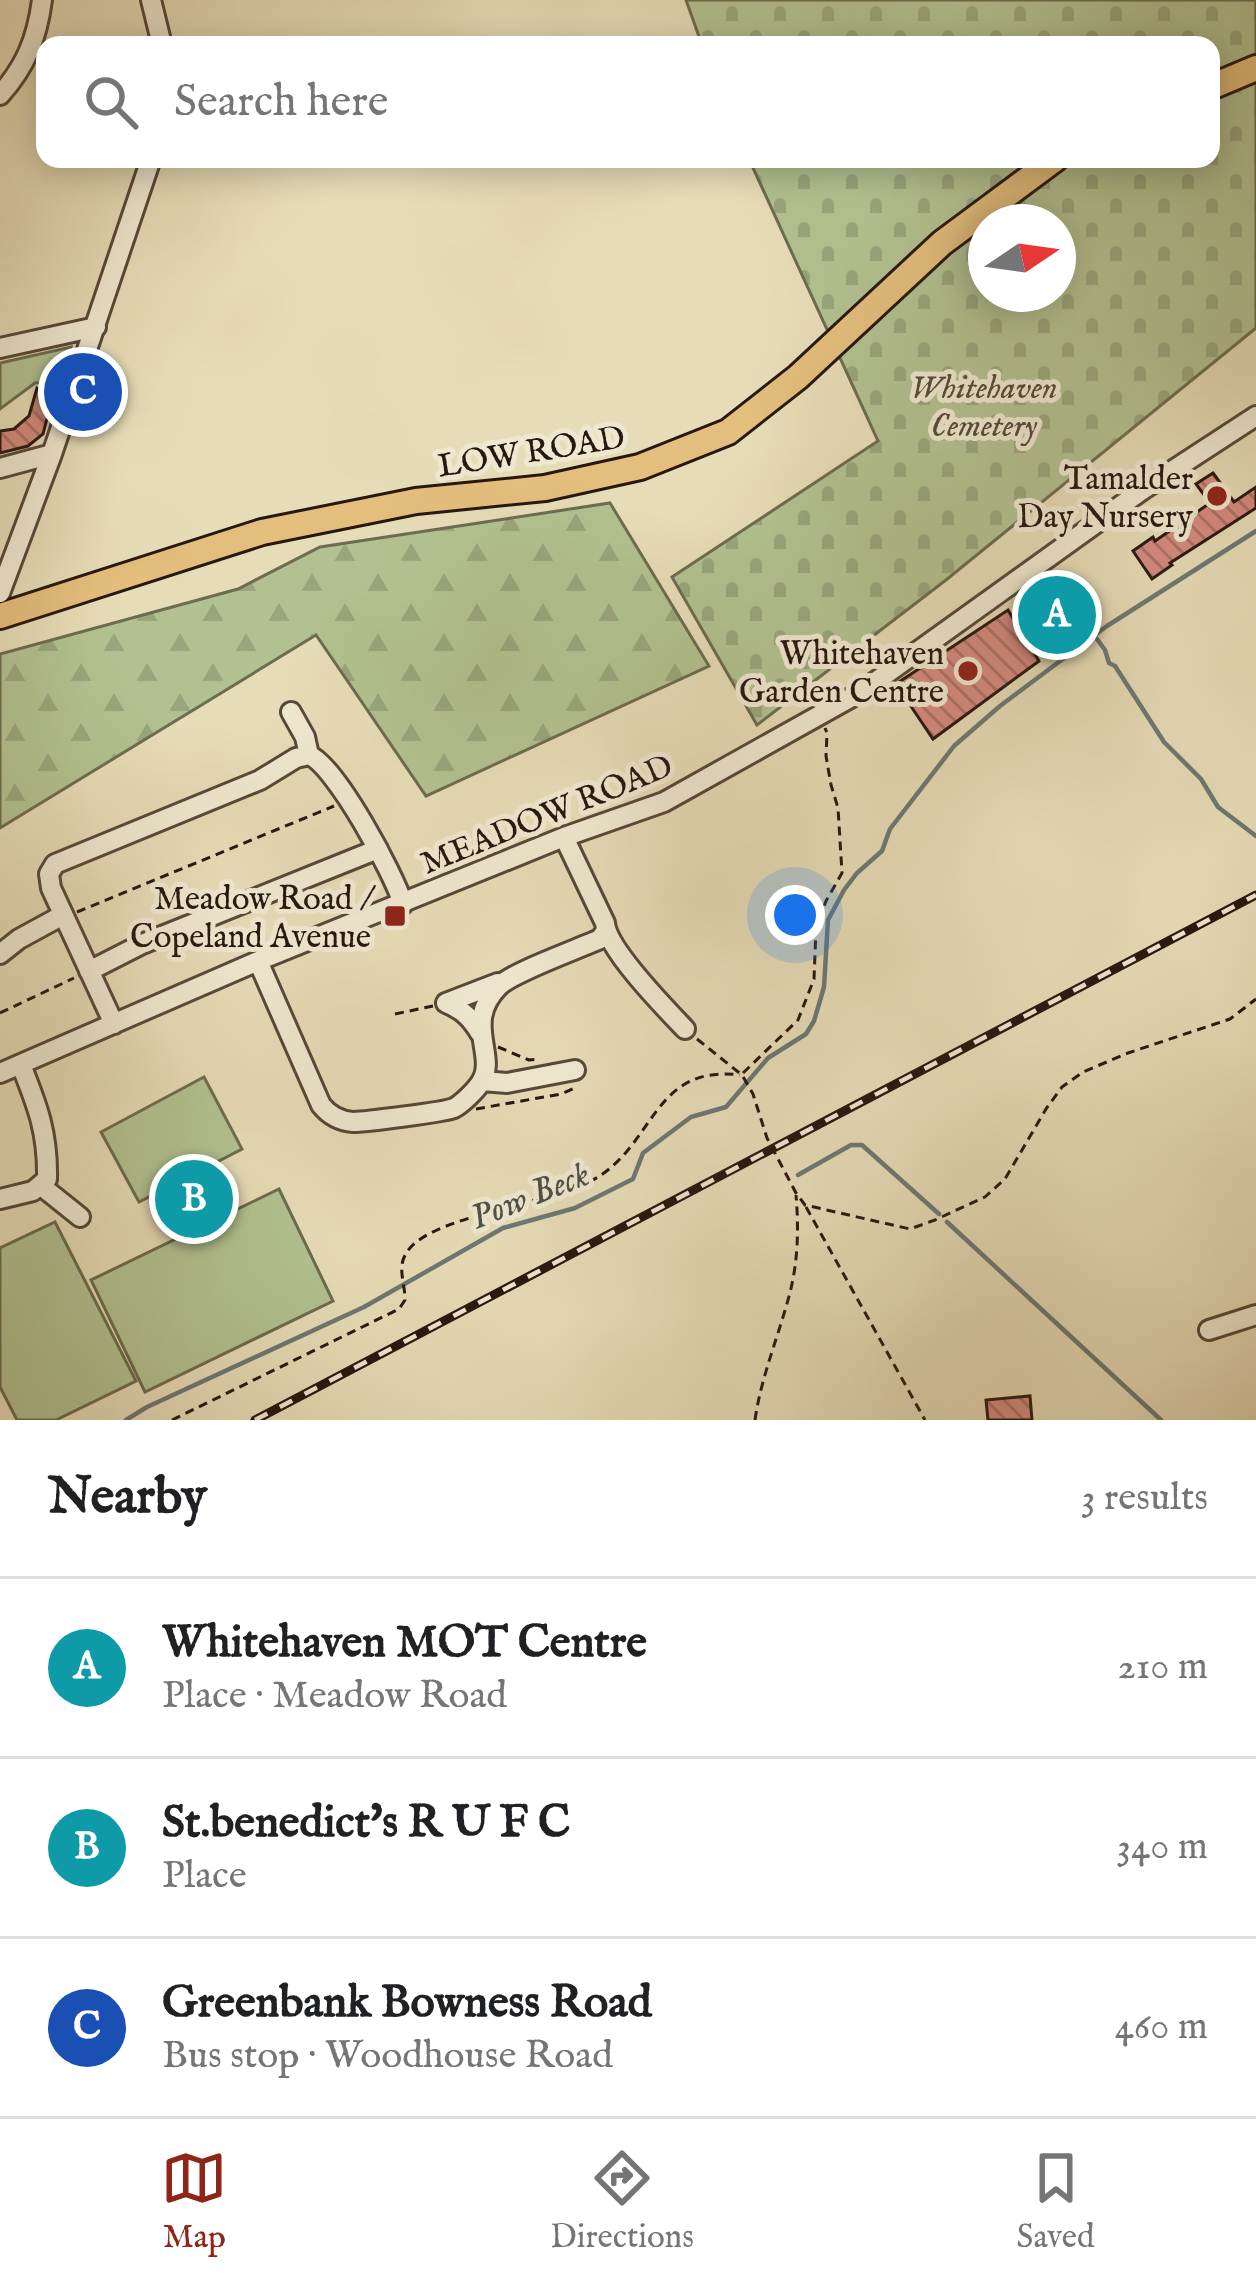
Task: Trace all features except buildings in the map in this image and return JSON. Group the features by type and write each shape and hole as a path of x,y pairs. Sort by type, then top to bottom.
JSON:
{"main road":[{"path":"1220,82 1256,68"},
{"name":"LOW ROAD","path":"0,616 262,532 416,501 545,488 640,467 728,432 798,377 941,243 1043,168"}],"street":[{"path":"0,95 24,66 42,0"},
{"path":"151,0 160,36"},
{"path":"1,590 148,168"},
{"path":"0,348 96,327"},
{"name":"MEADOW ROAD","path":"0,1073 259,961 564,837 664,802 860,692 1141,491 1256,416"},
{"path":"0,467 52,454"},
{"path":"291,712 309,755 324,764 393,874 403,904"},
{"path":"114,1024 51,888 49,874 55,864 260,780 309,755"},
{"path":"446,1004 600,939 605,932 564,837"},
{"path":"90,970 142,944 378,849"},
{"path":"0,954 64,916"},
{"path":"605,932 685,1029"},
{"path":"259,961 321,1106 328,1114 354,1122 456,1107 482,1082 486,1064 481,1036 470,1017 446,1004"},
{"path":"481,1036 487,1004 503,982"},
{"path":"0,1199 33,1191 47,1179 42,1117 21,1065"},
{"path":"482,1082 507,1083 575,1070"},
{"path":"40,1185 80,1216"},
{"path":"1209,1330 1256,1315"}],"path":[{"path":"742,1075 799,1020 814,979 816,929 842,873 827,733 818,716"},
{"path":"64,916 347,800"},
{"path":"0,1013 90,970"},
{"path":"805,1205 910,1229 935,1220 985,1197 1005,1179 1062,1087 1083,1072 1230,1019 1256,1000"},
{"path":"395,1014 446,1004"},
{"path":"685,1029 742,1075 796,1193 925,1420"},
{"path":"481,1036 529,1060 551,1059"},
{"path":"452,1108 460,1112 561,1094 577,1088 575,1070"},
{"path":"172,1420 399,1309 405,1300 400,1263 418,1240 452,1224 593,1180 617,1162 682,1082 720,1072 742,1075"},
{"path":"755,1420 789,1297 799,1236 796,1193"}],"green space":[{"name":"Whitehaven Cemetery","path":"686,0 1256,0 1256,328 946,580 757,725 672,577 878,441 753,168 1220,168 1220,36 699,36"},
{"path":"71,347 62,382 35,383 0,409 0,363"},
{"path":"610,503 709,666 426,796 316,635 0,828 0,654 238,589 320,547"},
{"path":"204,1077 242,1149 139,1202 101,1132"},
{"path":"279,1189 333,1301 145,1392 91,1280"},
{"path":"55,1222 136,1381 56,1420 17,1420 0,1387 0,1248"}],"waterway":[{"name":"Pow Beck","path":"126,1420 364,1307 503,1228 575,1208 633,1179 643,1153 691,1117 726,1107 768,1058 806,1034 824,987 828,920 844,890 882,851 890,829 954,746 1107,626 1256,531"},
{"path":"1094,635 1164,742 1201,779 1218,807 1256,836"},
{"path":"798,1175 851,1145 862,1145 939,1214"},
{"path":"947,1222 1161,1420"}],"railway":[{"path":"255,1420 1256,895"}],"place":[{"name":"Greenbank Bowness Road","path":"83,392"},
{"name":"Tamalder Day Nursery","path":"1217,496"},
{"name":"Whitehaven MOT Centre","path":"1057,615"},
{"name":"Whitehaven Garden Centre","path":"968,671"},
{"name":"Meadow Road / Copeland Avenue","path":"395,916"},
{"name":"St.benedict's R U F C","path":"194,1199"}]}
